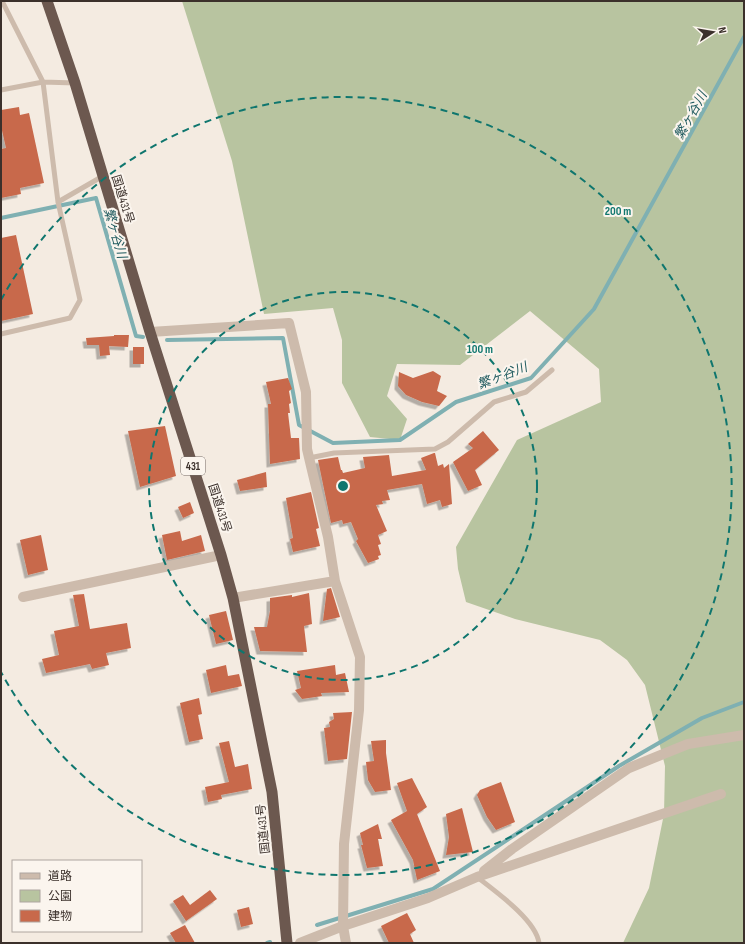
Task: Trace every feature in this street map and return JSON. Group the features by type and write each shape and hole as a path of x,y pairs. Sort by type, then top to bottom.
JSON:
{"highway":[{"name":"国道431号","path":"47,1 75,83 150,332 221,555 233,598 272,792 287,943"}],"street":[{"path":"150,332 289,322 306,392 307,449 328,537 335,581 360,657 359,710 344,844 343,926 346,943"},
{"path":"23,597 221,555"},
{"path":"233,598 335,581"},
{"path":"477,877 512,849 629,768 688,744 744,735"},
{"path":"300,943 343,926 428,898 477,877 721,794"}],"lane":[{"path":"1,334 70,318 80,300 58,202 43,82 2,1"},
{"path":"1,90 43,82 75,83"},
{"path":"58,202 103,176"},
{"path":"309,458 334,453 434,449 448,442 494,402 526,392 552,370"},
{"path":"477,877 532,924 539,939 539,943"}],"green space":[{"path":"182,1 744,1 744,943 623,943 649,888 664,814 665,766 645,685 627,660 600,640 515,619 466,602 458,569 456,547 517,440 601,402 599,369 530,311 460,365 397,364 387,396 407,419 400,440 370,437 342,383 342,340 333,308 264,314 232,161"}],"building":[{"path":"19,107 20,115 29,113 44,183 20,188 21,194 1,198 1,149 6,148 1,126 1,110"},
{"path":"16,235 33,314 1,321 1,238"},
{"path":"129,335 128,347 109,346 110,355 100,356 99,345 87,345 86,338"},
{"path":"133,347 144,347 144,364 133,364"},
{"path":"433,371 441,376 437,391 447,396 439,406 422,402 406,395 398,386 399,372 413,378"},
{"path":"288,378 292,389 289,391 291,403 289,404 290,413 288,413 291,438 299,438 300,459 270,464 268,404 271,404 266,382"},
{"path":"165,426 176,476 140,487 128,431"},
{"path":"483,431 499,450 475,470 482,485 468,491 453,462 473,448 468,444"},
{"path":"434,453 438,466 443,464 444,468 449,464 452,504 442,507 440,500 427,504 422,484 387,490 390,500 382,501 383,504 376,505 387,531 378,535 381,544 378,545 381,555 378,556 379,559 368,563 356,541 358,539 351,522 343,524 342,520 331,523 318,460 338,457 343,473 365,468 363,457 389,455 392,476 426,470 421,458"},
{"path":"266,472 267,487 240,491 237,480"},
{"path":"311,492 319,528 316,529 320,546 293,552 290,539 293,538 286,498"},
{"path":"190,502 194,513 183,518 178,507"},
{"path":"180,531 182,541 201,535 205,551 167,560 162,535"},
{"path":"41,535 48,570 28,575 20,540"},
{"path":"331,588 340,617 323,621 327,589"},
{"path":"309,593 312,624 304,626 307,652 260,651 254,627 267,627 270,611 270,598 292,595 292,597"},
{"path":"84,594 90,629 127,623 131,648 106,653 109,665 92,669 90,664 46,673 42,659 59,655 54,631 79,626 73,595"},
{"path":"226,611 233,640 216,644 209,615"},
{"path":"226,665 228,676 239,674 242,686 211,693 206,670"},
{"path":"335,665 336,675 345,673 349,692 321,693 322,696 302,699 295,690 301,688 297,671"},
{"path":"199,698 202,714 198,715 203,739 189,742 180,703"},
{"path":"352,712 347,759 328,761 324,728 330,727 329,722 334,719 333,713"},
{"path":"386,740 386,753 391,790 375,792 368,780 366,762 374,761 371,741"},
{"path":"229,741 235,767 248,764 252,789 221,795 222,799 208,802 205,787 229,782 219,743"},
{"path":"412,778 427,807 417,814 440,871 417,880 413,860 391,820 407,811 397,783"},
{"path":"501,782 515,822 496,830 487,817 477,795 480,790"},
{"path":"462,808 473,852 446,855 449,837 446,814"},
{"path":"378,824 382,839 378,839 383,866 367,868 361,845 363,845 360,833"},
{"path":"210,890 217,899 186,921 173,901 183,895 190,905"},
{"path":"249,907 253,924 241,927 237,910"},
{"path":"407,913 416,930 410,934 414,943 389,943 381,926"},
{"path":"185,925 195,943 176,943 170,933"}],"waterway":[{"name":"繁ヶ谷川","path":"167,340 283,338 299,425 333,443 400,440 456,402 531,378 594,309 744,37"},
{"name":"繁ヶ谷川","path":"1,218 96,198 136,336 143,337"},
{"path":"317,925 433,889 619,766 702,718 744,702"}]}
